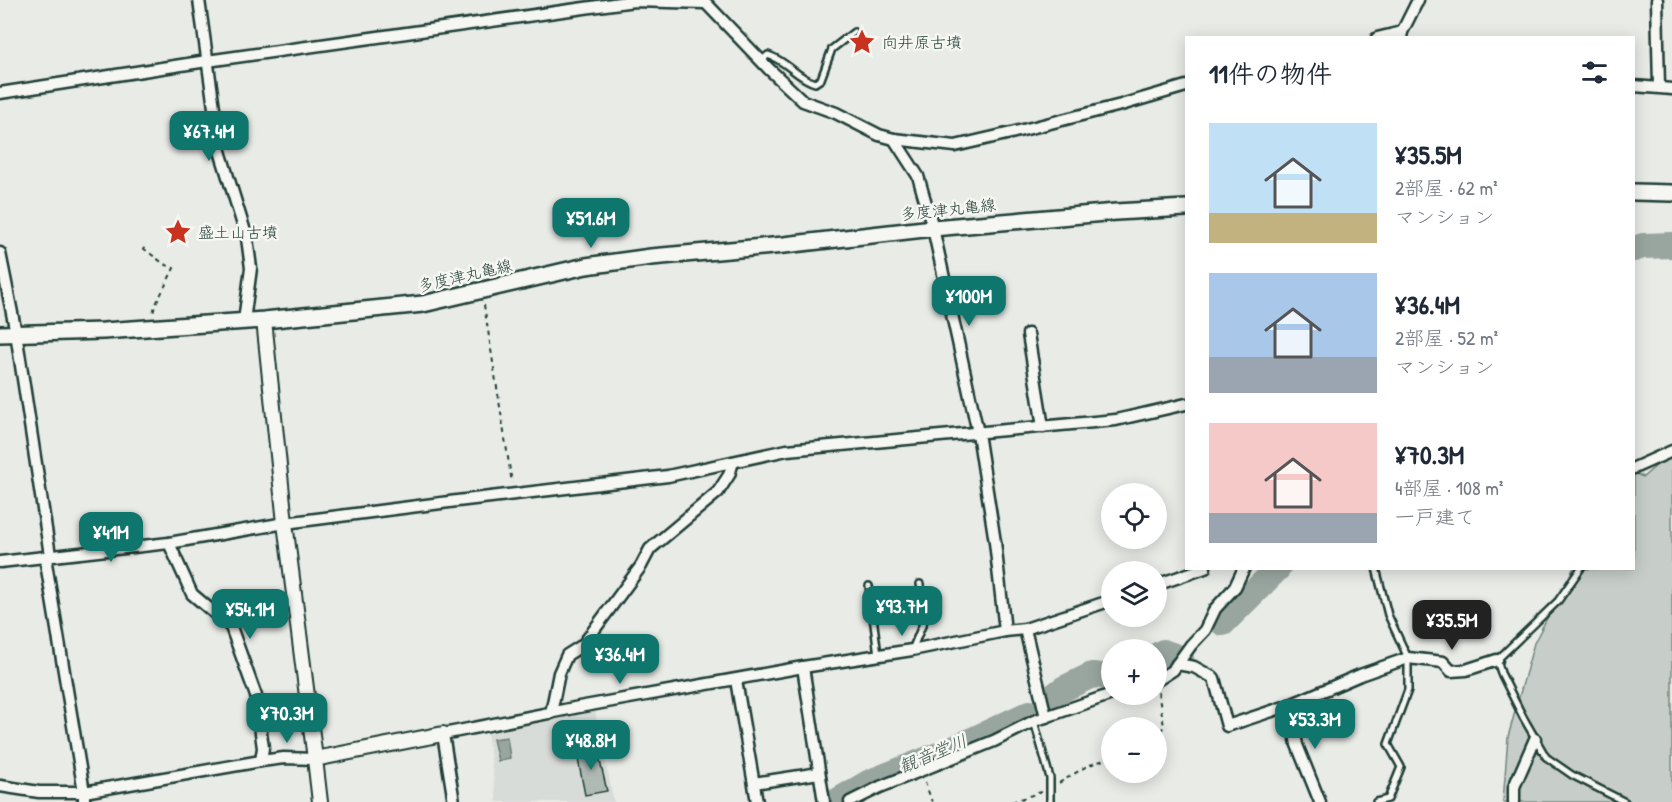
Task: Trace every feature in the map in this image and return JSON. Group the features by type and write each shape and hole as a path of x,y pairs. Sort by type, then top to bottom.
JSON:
{"main road":[{"path":"1635,192 1672,193"},
{"name":"多度津丸亀線","path":"0,334 264,320 423,304 597,265 651,257 933,228 1185,208"}],"street":[{"path":"199,0 220,151 247,238 251,268 244,321"},
{"path":"1401,35 1418,0"},
{"path":"1657,0 1659,87"},
{"path":"0,93 207,61 634,1 704,1 803,101 836,113 879,135 894,139 955,146 1099,111 1185,86"},
{"path":"1635,86 1672,89"},
{"path":"894,139 918,176 933,228 978,433 995,542 1005,631"},
{"path":"0,253 16,333 50,555 46,563 84,797"},
{"path":"264,320 285,523 320,802"},
{"path":"1028,334 1043,427"},
{"path":"0,562 169,543 285,523 668,476 787,450 1116,420 1185,404"},
{"path":"1635,468 1672,451"},
{"path":"551,712 559,673 567,655 583,645 641,566 650,549 718,492 729,475 733,462"},
{"path":"169,543 192,594 231,627 256,696 263,748 261,761"},
{"path":"1167,581 1199,570"},
{"path":"1167,674 1173,670 1205,630 1215,609 1235,587 1243,570"},
{"path":"0,786 84,797 261,761 284,758 315,759 551,712 1025,629 1101,604"},
{"path":"1025,629 1046,717"},
{"path":"1177,664 1194,667 1214,678 1227,726 1290,705 1360,675 1408,658 1443,662 1451,671 1466,670 1497,660"},
{"path":"803,668 824,802"},
{"path":"736,680 757,802"},
{"path":"850,802 880,787 994,741 1034,721 1101,698"},
{"path":"1290,705 1298,745 1320,802"},
{"path":"443,734 454,802"},
{"path":"1514,802 1514,788 1535,739"},
{"path":"754,783 819,773"}],"lane":[{"path":"762,60 768,55 778,58 808,81 815,82 821,79 832,49 854,32"},
{"path":"1376,802 1388,800 1401,767 1388,744 1408,690 1408,658 1388,615 1377,570"},
{"path":"1580,570 1558,601 1497,660 1501,673 1546,757 1572,775 1625,802"},
{"path":"912,650 926,616 920,584"},
{"path":"869,586 878,655"},
{"path":"1034,721 1050,778 1050,802"}],"path":[{"path":"143,248 164,264 174,268 155,306 150,327"},
{"path":"482,290 514,495"},
{"path":"1012,802 1049,789 1086,766 1101,761"},
{"path":"921,771 932,802"}],"shaded area":[{"path":"1672,452 1672,802 1503,802 1508,737 1534,643 1572,570 1635,570 1635,473 1643,477"},
{"path":"595,711 614,802 497,802 487,733"},
{"path":"507,737 510,758 498,761 493,739"}],"building":[{"path":"597,748 607,791 585,795 576,749"}],"waterway":[{"name":"観音堂川","path":"1635,249 1643,246 1672,245"},
{"name":"観音堂川","path":"1223,623 1276,570"},
{"name":"観音堂川","path":"1167,653 1181,658"},
{"name":"観音堂川","path":"1050,699 1063,689 1092,675 1101,676"},
{"name":"観音堂川","path":"839,800 870,782 953,749 1030,713"}],"place":[{"name":"向井原古墳","path":"862,42"},
{"name":"盛土山古墳","path":"178,232"}]}
